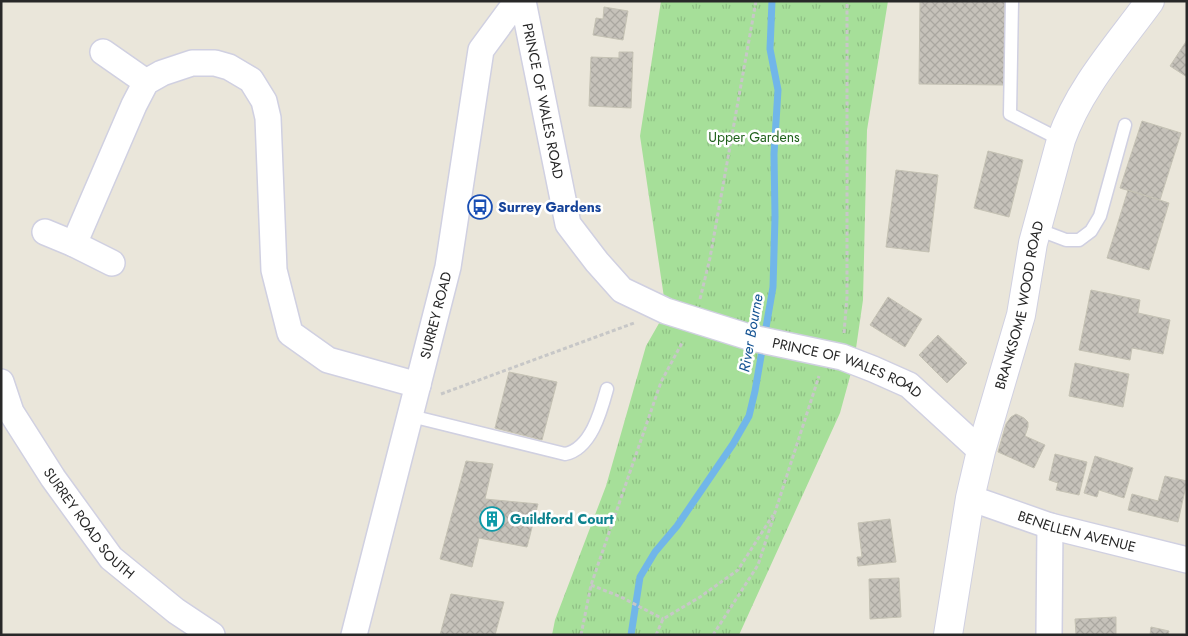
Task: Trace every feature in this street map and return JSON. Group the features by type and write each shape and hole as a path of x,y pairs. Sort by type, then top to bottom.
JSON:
{"street":[{"name":"SURREY ROAD","path":"354,635 448,267 481,50 517,1"},
{"name":"PRINCE OF WALES ROAD","path":"523,1 568,224 597,262 622,290 666,311 752,338 834,355 909,385 981,452"},
{"name":"BRANKSOME WOOD ROAD","path":"948,635 970,498 981,452 1021,316 1037,229 1061,140 1067,124 1087,87 1150,1"},
{"path":"103,52 146,82"},
{"path":"74,244 134,105 146,82 175,68 192,63 215,63 229,67 251,80 264,101 268,118 274,270 290,333 328,360 414,401"},
{"path":"45,232 112,263"},
{"name":"SURREY ROAD SOUTH","path":"1,382 11,412 53,478 110,558 176,610 212,635"},
{"name":"BENELLEN AVENUE","path":"970,498 1050,526 1187,560"},
{"path":"1049,635 1050,526"}],"lane":[{"path":"1012,1 1010,114 1061,140"},
{"path":"1037,229 1066,240 1079,240 1091,231 1100,216 1125,125"},
{"path":"414,401 565,454 574,452 584,442 598,417 607,389"}],"path":[{"path":"582,635 591,585 661,382 695,319 712,249 756,1"},
{"path":"713,635 758,565 834,355 847,297 847,1"},
{"path":"414,401 666,311"},
{"path":"656,635 663,619 700,597 738,570 776,511"},
{"path":"591,585 621,597 663,619"}],"green space":[{"name":"Upper Gardens","path":"661,1 888,1 867,130 863,300 854,362 840,413 739,635 552,635 555,620 606,486 646,346 666,311 640,136"}],"building":[{"path":"920,1 1005,1 1004,85 919,84"},
{"path":"604,7 628,11 623,40 593,35 596,18 603,19"},
{"path":"1187,40 1187,77 1170,66"},
{"path":"619,52 633,52 631,108 589,106 591,57 619,58"},
{"path":"1142,121 1181,133 1160,200 1120,188"},
{"path":"988,151 1023,160 1009,217 974,208"},
{"path":"896,170 938,175 929,252 886,247"},
{"path":"1128,190 1169,203 1149,270 1107,258"},
{"path":"1091,290 1140,300 1138,313 1170,320 1163,354 1132,348 1130,360 1079,350"},
{"path":"888,297 922,319 905,347 870,325"},
{"path":"938,335 967,363 947,383 919,355"},
{"path":"1075,363 1129,374 1123,407 1069,396"},
{"path":"509,372 557,382 542,440 495,428"},
{"path":"1016,414 1028,422 1025,436 1045,445 1034,468 998,452 1006,424"},
{"path":"1055,454 1087,462 1079,495 1056,490 1058,483 1049,480"},
{"path":"1095,456 1133,468 1124,498 1099,490 1097,497 1084,493"},
{"name":"Guildford Court","path":"466,461 493,464 485,499 538,504 527,547 479,538 472,567 440,559"},
{"path":"1165,476 1187,481 1178,522 1128,510 1132,494 1158,501"},
{"path":"890,519 896,562 858,566 857,557 862,557 858,523"},
{"path":"899,578 901,617 870,619 869,579"},
{"path":"451,594 504,602 495,635 440,635"},
{"path":"1116,617 1116,635 1076,635 1075,619"},
{"path":"1151,627 1169,631 1168,635 1150,635"}],"waterway":[{"name":"River Bourne","path":"631,635 640,577 655,552 677,526 733,444 749,416 755,391 773,287 774,154 778,90 770,49 772,1"}],"place":[{"name":"Surrey Gardens","path":"480,207"},
{"name":"Guildford Court","path":"492,519"}]}
